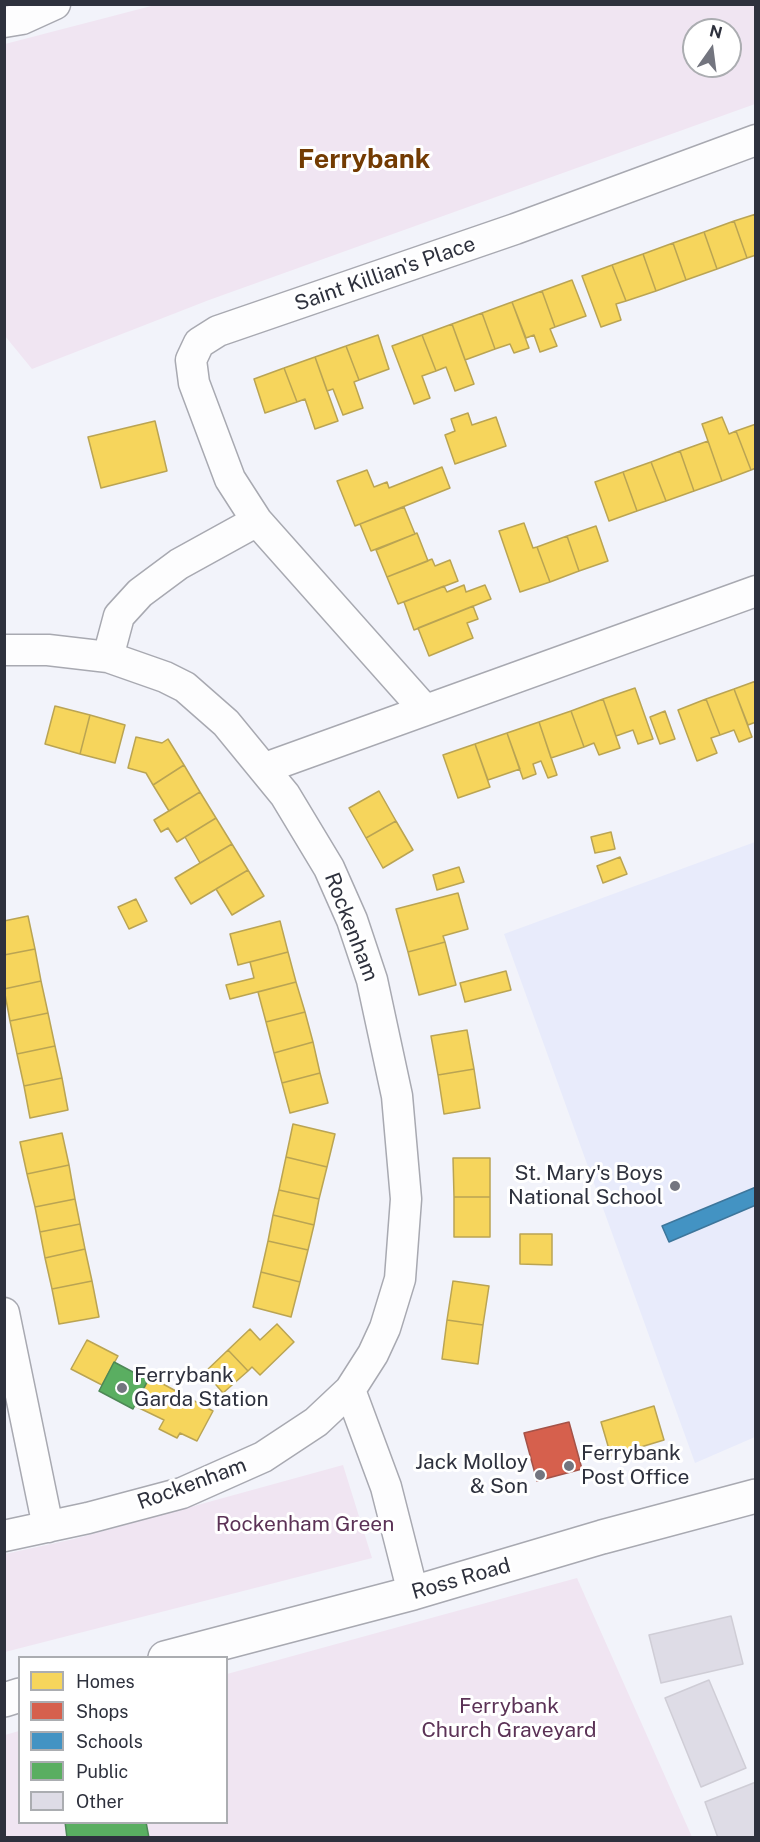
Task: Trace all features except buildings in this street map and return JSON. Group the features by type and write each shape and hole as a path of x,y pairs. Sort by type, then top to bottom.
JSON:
{"main road":[{"name":"Ross Road","path":"173,1656 413,1593 602,1537 756,1496"}],"street":[{"path":"4,22 22,19 55,4"},
{"name":"Saint Killian's Place","path":"425,710 257,521 230,479 194,383 191,360 199,343 218,332 515,229 756,140"},
{"path":"108,657 119,616 140,593 179,564 257,521"},
{"path":"265,768 756,591"},
{"name":"Rockenham","path":"4,650 48,650 108,657 146,668 185,687 226,723 265,768 315,842 352,920 382,1019 401,1124 406,1199 400,1279 385,1328 373,1354 350,1390 316,1422 263,1457 182,1493 4,1536"},
{"path":"4,1313 48,1527"},
{"path":"350,1390 380,1469 413,1593"}],"shaded area":[{"name":"St. Mary's Boys National School","path":"755,842 755,1437 695,1463 504,934"}],"green space":[{"path":"159,4 755,5 755,104 209,300 32,369 5,336 5,44"},
{"name":"Rockenham Green","path":"343,1465 372,1558 5,1652 5,1554 74,1539"},
{"name":"Ferrybank Church Graveyard","path":"577,1578 692,1837 5,1838 5,1735 18,1731 18,1824 228,1824 228,1674"}],"place":[{"name":"St. Mary's Boys National School","path":"675,1186"},
{"name":"Ferrybank Garda Station","path":"122,1388"},
{"name":"Ferrybank Post Office","path":"569,1466"},
{"name":"Jack Molloy & Son","path":"540,1475"}],"district":[{"name":"Ferrybank","path":"364,160"}]}
